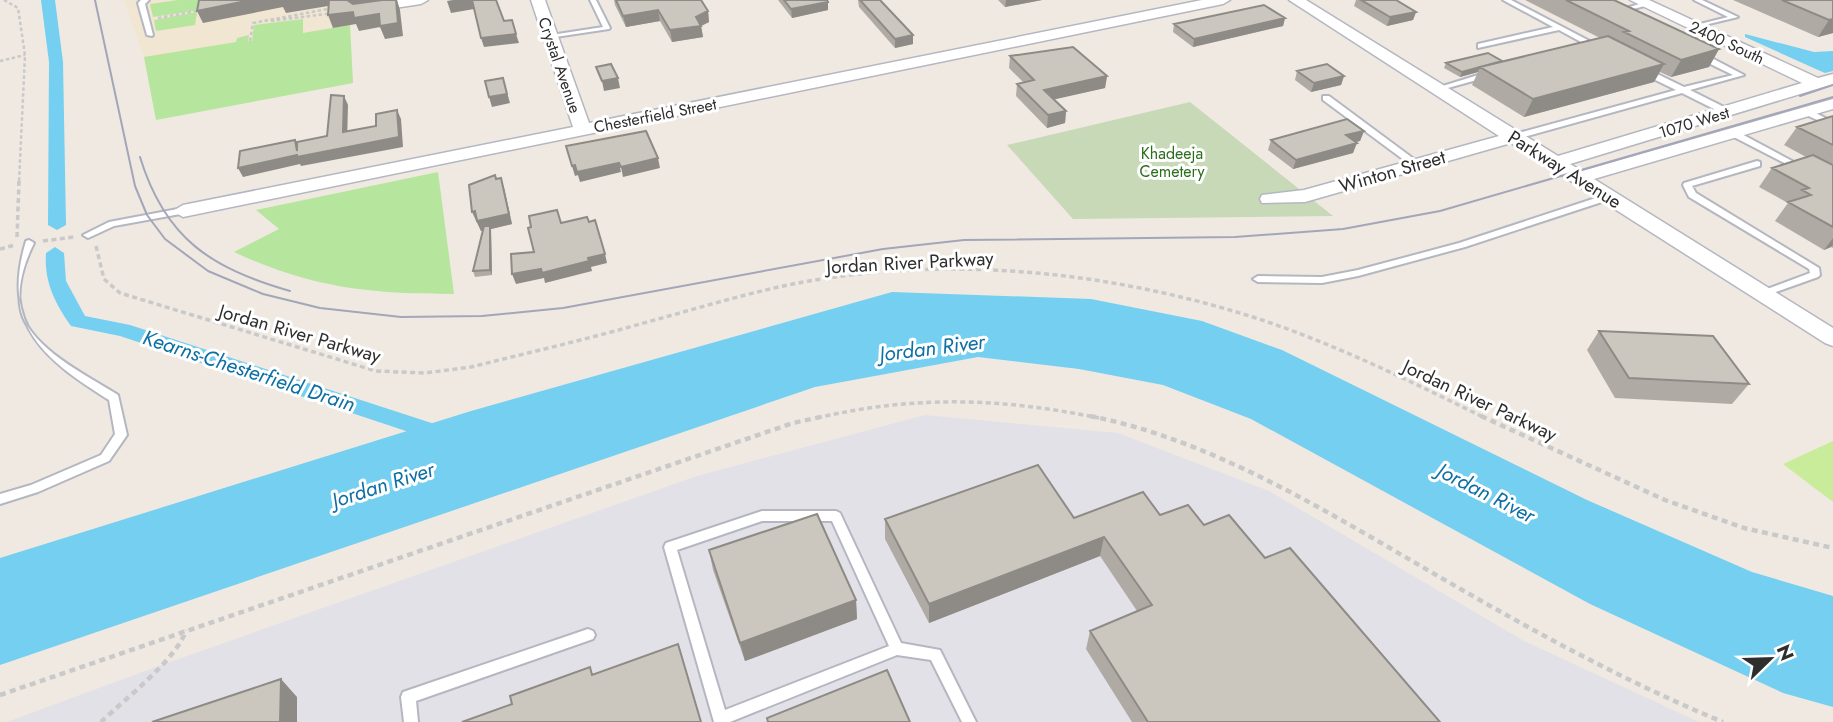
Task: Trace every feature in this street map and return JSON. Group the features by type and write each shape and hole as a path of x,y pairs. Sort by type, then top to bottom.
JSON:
{"street":[{"path":"351,11 421,0"},
{"name":"Crystal Avenue","path":"538,0 583,130"},
{"name":"Chesterfield Street","path":"183,211 1223,0"},
{"name":"Parkway Avenue","path":"1296,0 1833,338"},
{"name":"2400 South","path":"1642,2 1825,82"},
{"name":"1070 West","path":"1555,163 1825,82"},
{"name":"1070 West","path":"1579,178 1833,104"},
{"name":"Winton Street","path":"1269,199 1305,196 1514,137"}],"lane":[{"path":"146,0 141,3 150,35"},
{"path":"551,37 607,28 593,0"},
{"path":"1506,0 1601,50"},
{"path":"1695,27 1735,17 1697,0"},
{"path":"1623,18 1612,13 1642,2"},
{"path":"1481,46 1559,28"},
{"path":"1578,46 1590,44"},
{"path":"1514,137 1740,75 1693,52"},
{"path":"1637,67 1727,112"},
{"path":"1437,89 1495,72"},
{"path":"1326,98 1415,164"},
{"path":"1807,111 1833,125"},
{"path":"1733,133 1811,173"},
{"path":"1757,164 1687,185 1692,195 1814,268 1815,275 1762,294"},
{"path":"1258,279 1322,280 1359,272 1462,245 1608,197"},
{"name":"Chesterfield Street","path":"88,235 113,224 183,211"},
{"path":"0,499 34,489 106,458 121,435 114,398 45,352 18,321 15,281 29,243"},
{"path":"897,649 836,516 762,516 670,547 720,721 897,649 935,654 969,722"},
{"path":"411,722 408,697 588,635"}],"path":[{"path":"0,249 15,245 19,210 25,55 18,8 4,0"},
{"path":"253,23 336,7"},
{"path":"155,18 197,11"},
{"path":"253,23 351,11"},
{"path":"250,41 255,14"},
{"path":"0,61 25,55"},
{"path":"29,243 88,235"},
{"name":"Jordan River Parkway","path":"88,235 96,244 104,279 120,293 335,360 392,373 425,373 471,367 743,296 835,278 926,271 997,271 1040,273 1136,288 1220,307 1274,324 1367,362 1652,496 1752,531 1833,548"},
{"path":"0,695 793,423 896,403 971,402 1061,410 1127,426 1228,461 1316,507 1600,666 1723,722"},
{"path":"101,722 172,654 183,640 186,630"}],"shaded area":[{"path":"124,0 402,0 349,9 353,83 156,120 144,57"},
{"path":"925,415 1118,433 1269,491 1524,641 1699,722 7,722 697,476"}],"green space":[{"path":"208,0 206,9 153,17 150,4"},
{"path":"197,12 195,25 156,31 154,20"},
{"path":"303,19 303,33 350,25 353,83 156,120 144,57 236,42 237,38 249,35 248,41 252,41 254,25"},
{"name":"Khadeeja Cemetery","path":"1190,102 1333,216 1073,219 1007,145"},
{"path":"438,172 454,294 395,292 341,286 289,274 234,252 279,229 256,210"},
{"path":"1833,441 1833,502 1783,464"}],"water":[{"path":"1745,34 1814,52 1833,51 1833,71 1825,73 1745,37"},
{"name":"Jordan River","path":"892,292 1091,299 1202,321 1282,350 1587,500 1752,572 1833,596 1833,707 1783,693 1590,604 1251,419 1163,385 1079,369 978,357 815,387 0,665 0,558 471,411"}],"building":[{"path":"199,0 251,0 197,11"},
{"path":"329,0 347,0 353,4 396,0 398,23 380,26 379,14 354,18 353,12 328,15"},
{"path":"472,0 496,0 504,21 512,20 516,34 481,38"},
{"path":"616,0 701,0 708,11 696,17 701,26 670,30 658,10 623,16"},
{"path":"784,0 827,0 828,2 791,9"},
{"path":"860,0 880,0 913,35 895,39"},
{"path":"1361,0 1396,0 1416,12 1390,17"},
{"path":"1566,0 1614,0 1719,49 1681,60"},
{"path":"1782,0 1833,0 1833,19 1829,20"},
{"path":"1264,5 1285,18 1194,39 1174,24"},
{"path":"1608,36 1664,64 1533,99 1480,67"},
{"path":"1073,47 1107,76 1044,90 1066,111 1048,115 1017,84 1034,80 1010,56"},
{"path":"1488,53 1502,61 1462,72 1446,63"},
{"path":"611,64 618,78 602,81 596,67"},
{"path":"1327,64 1344,76 1314,83 1297,71"},
{"path":"503,78 507,94 489,97 485,81"},
{"path":"331,95 344,96 343,132 376,126 376,114 397,110 399,137 238,168 240,151 295,140 297,151 297,142 327,136"},
{"path":"1833,116 1833,145 1797,127"},
{"path":"1347,119 1364,131 1346,135 1357,143 1296,160 1271,140"},
{"path":"646,131 658,158 621,167 619,163 577,172 575,165 572,166 566,146"},
{"path":"1813,155 1833,165 1833,227 1788,202 1811,195 1802,190 1809,188 1772,168"},
{"path":"495,175 496,179 501,178 509,214 477,221 475,211 472,212 469,185"},
{"path":"557,210 561,223 587,217 589,222 595,220 605,254 542,273 541,269 512,274 511,254 534,252 528,228 531,227 529,216"},
{"path":"484,226 490,226 490,270 473,271"},
{"path":"1599,331 1713,336 1749,384 1629,378"},
{"path":"1038,465 1074,518 1143,492 1160,515 1188,505 1204,525 1229,515 1265,558 1290,548 1440,722 1148,722 1090,631 1152,605 1104,537 929,604 885,519"},
{"path":"817,514 856,600 740,643 709,550"},
{"path":"678,644 701,722 462,722 512,704 510,696 590,667 592,675"},
{"path":"887,670 910,722 768,722 767,718"},
{"path":"281,679 280,722 152,722"}],"waterway":[{"name":"Kearns-Chesterfield Drain","path":"48,0 56,62 57,225"},
{"name":"Kearns-Chesterfield Drain","path":"55,253 59,289 78,321 123,330 445,436"}],"tram line":[{"path":"95,0 135,186 147,215 165,239 208,271 263,294 320,308 401,317 482,316 563,308 883,249 964,240 1235,237 1343,229 1440,211 1833,97"},
{"path":"1800,96 1833,85"},
{"path":"140,157 150,185 163,209 195,246 237,272 290,291"}]}
